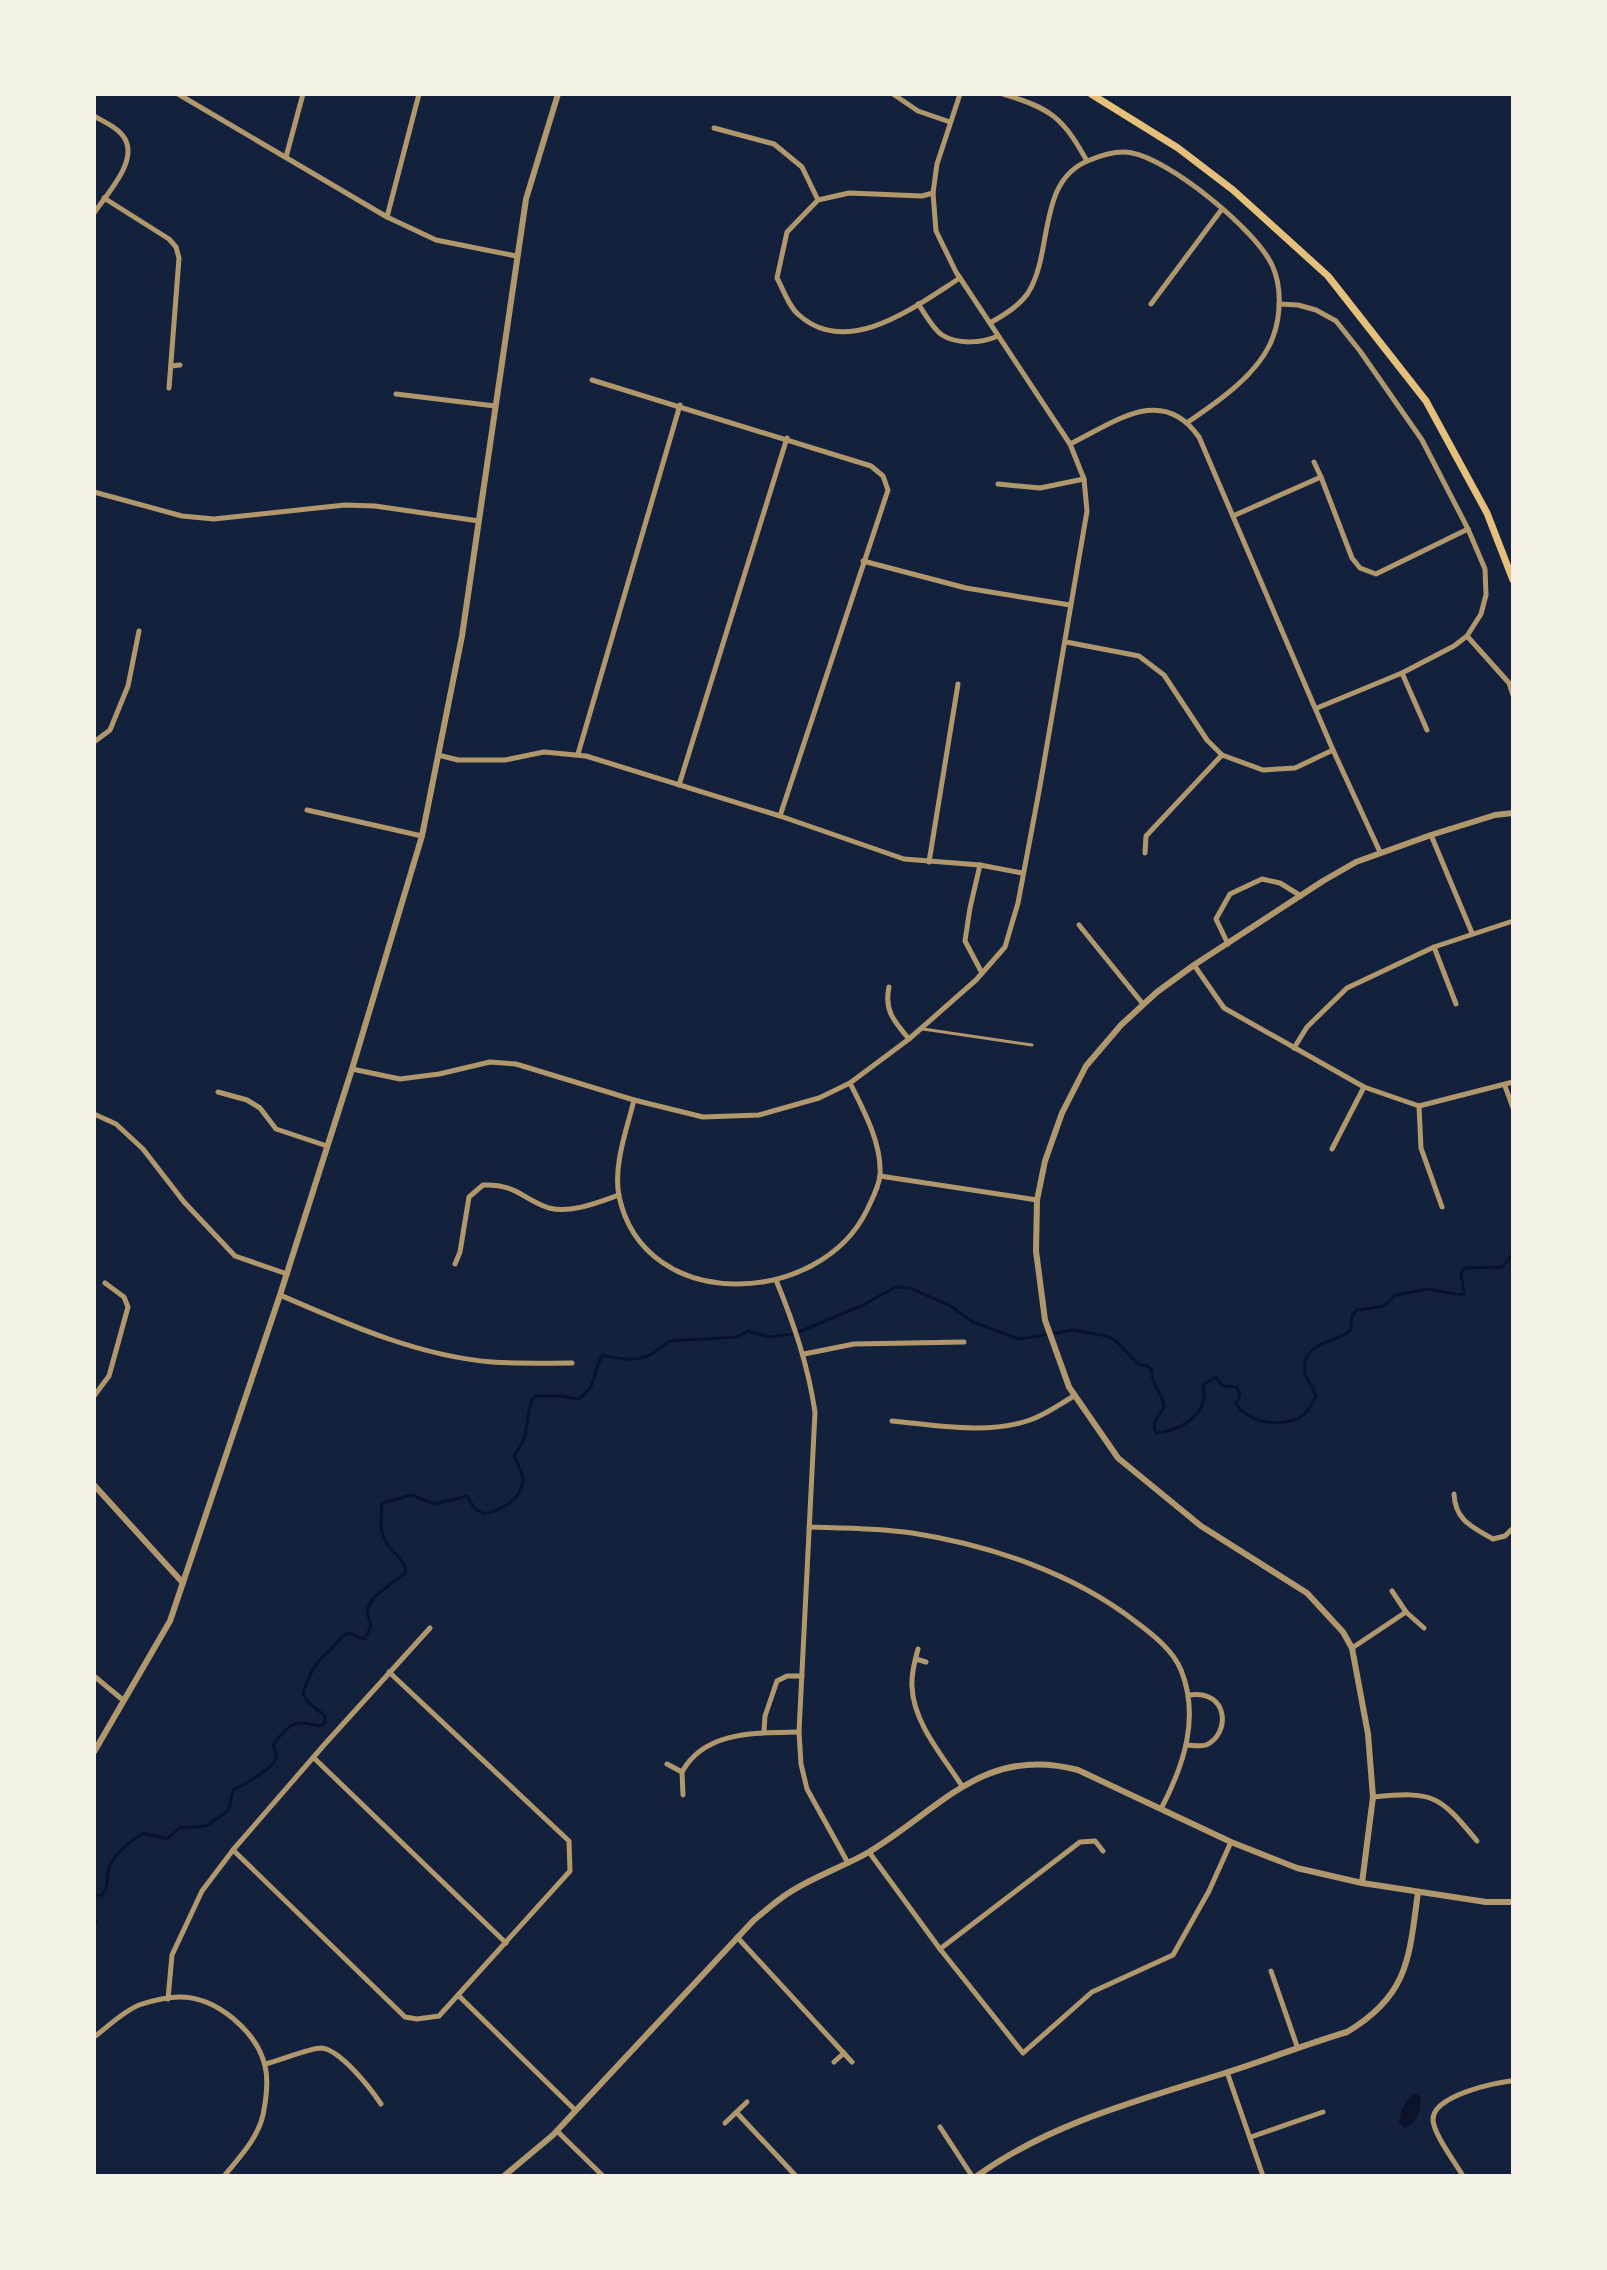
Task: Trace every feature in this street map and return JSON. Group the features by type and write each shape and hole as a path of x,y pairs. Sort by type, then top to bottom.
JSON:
{"main road":[{"path":"1091,94 1143,124 1200,164 1328,276 1426,401 1487,513 1513,580"}],"street":[{"path":"178,94 387,217 436,240 516,256"},
{"path":"286,157 303,94"},
{"path":"387,217 419,94"},
{"path":"94,1752 170,1621 287,1274 422,836 462,636 526,199 558,94"},
{"path":"893,94 918,111 950,122"},
{"path":"352,1069 400,1079 490,1062 516,1064 634,1100 703,1117 759,1115 819,1098 850,1083 909,1039 982,973 1005,947 1023,873 1087,511 1084,479 1070,444 946,256 936,231 933,193 937,164 960,94"},
{"path":"1003,94 1021,99 1059,118 1087,161"},
{"path":"94,116 125,138 128,149 126,163 94,213"},
{"path":"714,128 774,144 802,167 818,200"},
{"path":"990,323 1010,312 1027,294 1038,270 1056,191 1074,170 1087,161 1129,152 1159,162 1243,226 1265,252 1277,281 1279,304 1273,338 1255,367 1217,402 1188,422"},
{"path":"933,193 922,196 849,193 818,200 787,232 777,278 797,314 827,332 865,331 960,278"},
{"path":"104,198 169,239 176,247 179,258 169,388"},
{"path":"1151,304 1222,209"},
{"path":"918,304 943,335 965,342 984,342 998,336"},
{"path":"1279,304 1316,310 1336,321 1360,351 1422,440 1485,569 1486,595 1481,614 1467,636 1402,673 1317,708"},
{"path":"171,366 180,365"},
{"path":"592,380 787,438 871,466 883,476 888,490 780,816"},
{"path":"396,394 495,406"},
{"path":"578,754 680,405"},
{"path":"1070,444 1150,408 1165,410 1188,422 1199,437 1380,852"},
{"path":"679,785 787,438"},
{"path":"1314,462 1352,558 1360,568 1376,574 1468,529"},
{"path":"1233,516 1321,477"},
{"path":"998,484 1040,488 1084,479"},
{"path":"94,492 182,516 214,519 345,505 375,506 479,521"},
{"path":"863,561 966,588 1070,605"},
{"path":"94,742 110,730 122,701 139,631"},
{"path":"1467,636 1509,683 1513,695"},
{"path":"1065,642 1139,656 1164,675 1207,740 1222,755 1263,770 1295,768 1333,750"},
{"path":"1402,673 1427,730"},
{"path":"929,862 958,684"},
{"path":"438,755 458,760 505,760 544,752 578,754 780,816 904,859 980,865 1023,873"},
{"path":"1145,853 1146,836 1222,755"},
{"path":"307,810 422,836"},
{"path":"1362,1883 1373,1797 1368,1734 1352,1648 1343,1632 1307,1593 1201,1526 1118,1458 1074,1396 1050,1334 1036,1251 1037,1200 1045,1161 1062,1113 1086,1066 1143,1004 1194,965 1323,881 1380,852 1513,813"},
{"path":"1431,835 1472,933"},
{"path":"980,865 965,941 982,973"},
{"path":"1228,944 1216,919 1230,894 1262,879 1280,883 1302,896"},
{"path":"1294,1048 1307,1027 1347,988 1434,947 1513,921"},
{"path":"1079,925 1143,1004"},
{"path":"1434,947 1456,1004"},
{"path":"1194,965 1224,1008 1364,1087 1419,1106 1513,1082"},
{"path":"889,987 886,1002 893,1019 909,1039"},
{"path":"919,1029 1032,1045"},
{"path":"634,1100 618,1167 619,1195 630,1225 646,1247 664,1263 689,1277 737,1286 776,1280 838,1249 861,1223 880,1176 878,1152 866,1115 850,1083"},
{"path":"1505,1086 1513,1108"},
{"path":"1332,1149 1364,1087"},
{"path":"218,1092 247,1100 260,1108 276,1129 327,1146"},
{"path":"1419,1106 1421,1148 1442,1207"},
{"path":"94,1114 116,1124 143,1149 184,1202 235,1256 287,1274"},
{"path":"880,1176 1037,1200"},
{"path":"455,1264 460,1252 469,1197 483,1185 502,1184 550,1208 588,1205 619,1195"},
{"path":"776,1280 804,1354 815,1412 799,1732 801,1764 807,1789 848,1863"},
{"path":"94,1396 109,1376 128,1307 124,1297 105,1283"},
{"path":"280,1295 350,1325 431,1352 491,1362 572,1363"},
{"path":"804,1354 854,1344 964,1342"},
{"path":"892,1421 991,1427 1030,1420 1074,1396"},
{"path":"94,1485 183,1583"},
{"path":"1454,1494 1457,1513 1468,1525 1493,1539 1505,1536 1513,1528"},
{"path":"809,1527 910,1533 1021,1561 1070,1580 1119,1608 1158,1639 1180,1667 1189,1695 1191,1727 1180,1767 1161,1809"},
{"path":"1392,1591 1406,1612 1424,1628"},
{"path":"1352,1648 1406,1612"},
{"path":"168,1999 170,1966 180,1934 202,1891 233,1850 430,1628"},
{"path":"918,1649 911,1683 916,1710 962,1786"},
{"path":"916,1659 926,1662"},
{"path":"233,1850 405,2017 417,2019 439,2016 570,1871 569,1841 389,1672"},
{"path":"94,1676 123,1700"},
{"path":"764,1731 765,1716 777,1681 787,1676 802,1676"},
{"path":"1186,1745 1200,1746 1212,1740 1221,1727 1222,1713 1213,1698 1200,1693 1189,1695"},
{"path":"683,1795 682,1772 695,1755 710,1746 740,1734 799,1732"},
{"path":"314,1758 506,1943"},
{"path":"504,2176 557,2131 737,1937 788,1894 869,1852 962,1786 988,1773 1018,1764 1053,1763 1078,1770 1231,1842 1297,1868 1418,1892 1486,1902 1513,1902"},
{"path":"667,1764 682,1772"},
{"path":"1373,1797 1410,1793 1431,1797 1449,1807 1477,1841"},
{"path":"940,1949 1080,1842 1095,1841 1103,1851"},
{"path":"869,1852 940,1949 1023,2053 1092,1992 1173,1955 1209,1891 1231,1842"},
{"path":"940,2127 974,2176 1049,2135 1137,2099 1347,2032 1387,2002 1407,1964 1418,1892"},
{"path":"737,1937 852,2062"},
{"path":"1271,1971 1297,2046"},
{"path":"459,1996 575,2110"},
{"path":"94,2037 135,2006 181,1997 214,2007 238,2022 252,2039 265,2064 267,2081 262,2118 248,2146 224,2176"},
{"path":"265,2064 321,2048 334,2052 381,2104"},
{"path":"834,2062 844,2053"},
{"path":"1227,2072 1263,2176"},
{"path":"1463,2176 1437,2132 1433,2119 1436,2110 1442,2104 1483,2085 1513,2081"},
{"path":"725,2123 747,2102"},
{"path":"1251,2137 1323,2112"},
{"path":"737,2113 796,2176"},
{"path":"557,2131 603,2176"}],"water":[{"path":"1415,2093 1421,2097 1419,2111 1413,2123 1405,2128 1399,2123 1401,2114 1406,2102"}],"waterway":[{"path":"94,1895 102,1895 110,1864 133,1840 143,1833 167,1839 179,1828 206,1826 229,1809 233,1790 271,1766 276,1754 273,1744 289,1727 299,1723 321,1726 325,1722 325,1716 303,1694 310,1675 343,1636 349,1633 364,1639 371,1627 367,1610 373,1598 406,1572 383,1534 382,1503 412,1495 435,1504 467,1496 475,1509 484,1514 510,1503 522,1487 522,1474 514,1455 524,1439 531,1402 535,1396 579,1399 593,1382 603,1355 635,1359 654,1353 670,1341 737,1337 748,1331 769,1337 794,1334 861,1306 896,1287 910,1288 949,1305 973,1322 1019,1339 1074,1330 1107,1336 1116,1341 1138,1364 1152,1370 1164,1407 1155,1422 1156,1433 1179,1427 1198,1413 1204,1399 1203,1385 1215,1377 1223,1386 1237,1387 1240,1395 1236,1404 1247,1415 1262,1421 1286,1422 1301,1416 1316,1397 1305,1374 1309,1354 1347,1333 1351,1328 1352,1315 1357,1310 1384,1306 1396,1295 1428,1289 1461,1295 1464,1293 1461,1273 1465,1268 1502,1267 1513,1254"},
{"path":"94,1914 94,1925"}]}
